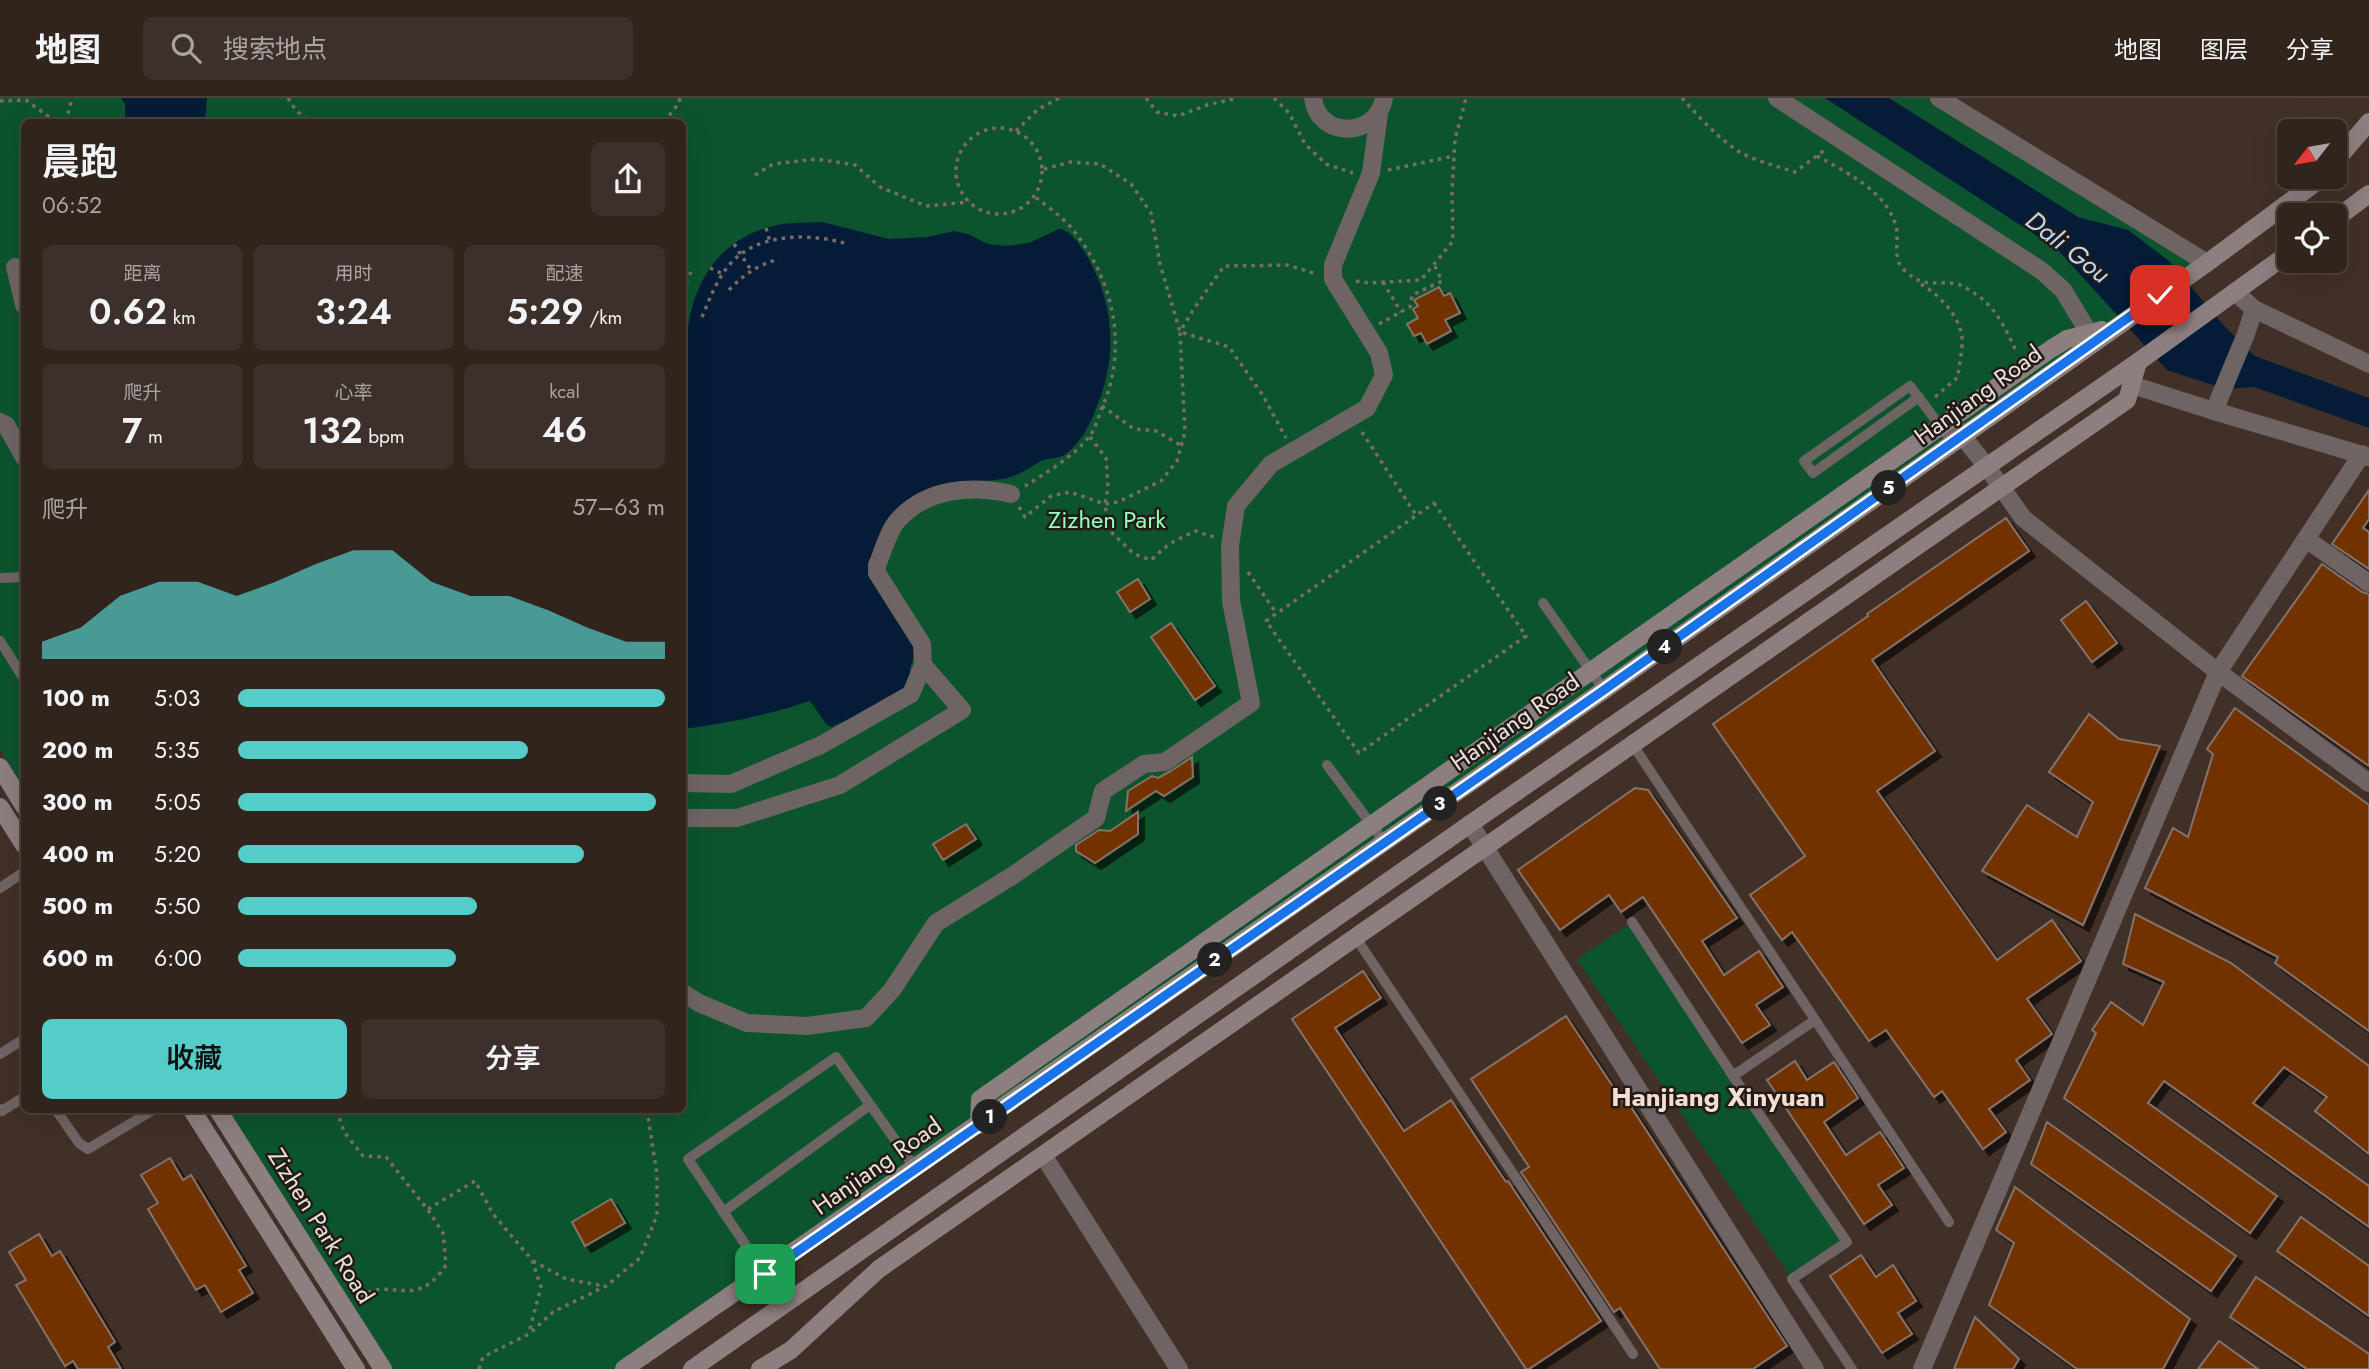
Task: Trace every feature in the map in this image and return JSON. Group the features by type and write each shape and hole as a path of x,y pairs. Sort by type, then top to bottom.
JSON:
{"main road":[{"path":"2347,148 2369,122"},
{"path":"2347,159 2369,143"},
{"name":"Hanjiang Road","path":"624,1369 765,1274 1604,690 2207,263 2307,189"},
{"path":"2347,210 2369,194"},
{"path":"692,1369 1470,824 2138,362 2277,262"},
{"path":"979,1125 980,1099 2024,368 2067,339 2112,328"},
{"path":"760,1369 791,1350 879,1269 2127,400 2138,362"},
{"path":"0,767 21,801"},
{"path":"0,807 21,840"},
{"name":"Zizhen Park Road","path":"194,1113 356,1369"},
{"name":"Zizhen Park Road","path":"220,1113 383,1369"}],"street":[{"path":"1313,98 1319,114 1327,123 1349,130 1361,128 1371,122 1381,106"},
{"path":"1777,98 2042,271 2063,290 2089,333"},
{"path":"1939,98 2207,263"},
{"path":"686,995 699,1003 747,1023 807,1026 866,1018 892,990 936,923 992,889 1096,818 1103,791 1144,764 1164,762 1251,703 1231,601 1230,546 1236,506 1271,464 1367,408 1384,375 1378,353 1333,279 1333,265 1371,173 1381,106"},
{"path":"15,267 21,292"},
{"path":"2236,293 2254,309 2369,364"},
{"path":"2214,411 2254,309"},
{"path":"1922,1369 2218,672 2306,539 2366,456 2132,385"},
{"path":"0,422 6,425 21,452"},
{"path":"1945,423 1987,467 2023,518 2218,672 2369,783"},
{"path":"686,783 731,784 821,746 911,694 923,665 920,639 877,573 877,565 897,521 925,498 957,489 987,488 1011,494"},
{"path":"2306,539 2369,583"},
{"path":"686,818 737,818 840,785 962,710 923,665"},
{"path":"1470,824 1815,1369"},
{"path":"1044,1155 1179,1369"}],"lane":[{"path":"1919,397 1813,473 1804,461 1910,386 1945,423"},
{"path":"1,578 21,577"},
{"path":"1543,604 1604,690"},
{"path":"0,641 21,674"},
{"path":"1633,745 1949,1222"},
{"path":"1327,765 1385,843"},
{"path":"0,888 21,874"},
{"path":"1632,922 1847,1242 1792,1279 1852,1369"},
{"path":"1356,938 1633,1354"},
{"path":"1733,1076 1815,1020"},
{"path":"0,1054 21,1041"},
{"path":"765,1274 688,1159 835,1057 916,1169"},
{"path":"0,1108 2,1111 21,1099"},
{"path":"723,1212 870,1105"},
{"path":"59,1113 79,1143 88,1149 148,1113"}],"path":[{"path":"67,119 72,98"},
{"path":"288,98 306,119"},
{"path":"667,119 680,103 680,98"},
{"path":"1016,131 1037,110 1059,98"},
{"path":"1146,98 1157,112 1178,116 1207,105 1238,98"},
{"path":"1180,332 1224,266 1287,265 1333,279 1370,283 1421,280 1453,241 1455,139 1466,98"},
{"path":"1682,98 1709,127 1740,152 1795,172 1840,139"},
{"path":"0,101 26,100 52,119"},
{"path":"1001,127 1016,131 1035,145 1044,169 1035,197 1024,207 996,215 981,211 969,202 960,190 956,161 962,147 973,136 986,129 1001,127"},
{"path":"1817,156 1847,172 1879,198 1891,213 1897,228 1896,250 1901,269 1939,295 1949,308 1962,335 1958,377 1933,399 1945,423"},
{"path":"755,175 773,164 817,159 855,165 880,187 926,206 969,202"},
{"path":"1035,197 1063,220 1090,252 1111,299 1116,339 1111,384 1090,437 1051,470 1011,494 1025,517 1051,496 1070,492 1105,503 1118,502 1161,481 1177,460 1185,432 1180,332 1160,264 1151,213 1131,184 1101,164 1071,162 1044,169"},
{"path":"766,228 770,242"},
{"path":"702,317 715,285 732,262 742,255 782,237 809,237 844,243"},
{"path":"734,244 751,271"},
{"path":"729,290 761,264 779,259"},
{"path":"1365,332 1410,307 1412,295 1442,281 1434,264"},
{"path":"710,268 723,274"},
{"path":"686,282 691,272"},
{"path":"1382,282 1401,312"},
{"path":"1918,282 1961,285 1990,304 2024,368"},
{"path":"1180,332 1229,347 1262,394 1294,452"},
{"path":"1102,406 1134,429 1156,431 1182,446"},
{"path":"1352,417 1416,515"},
{"path":"1090,437 1105,458 1108,487 1105,503 1109,530 1134,554 1151,560 1169,544 1195,531 1218,538 1230,546 1276,613"},
{"path":"1434,503 1527,636 1359,753 1266,621 1276,613 1434,503"},
{"path":"338,1113 344,1132 363,1156 386,1157 428,1210 443,1233 446,1265 436,1281 418,1290 369,1289 343,1307"},
{"path":"479,1369 484,1357 529,1334 554,1312 606,1286 640,1258 657,1215 657,1175 647,1113"},
{"path":"428,1210 475,1181 493,1214 532,1260 566,1279 606,1286"},
{"path":"529,1334 541,1287 532,1260"}],"green space":[{"name":"Zizhen Park","path":"0,98 1939,98 2207,263 624,1369 391,1369 229,1113 686,1113 686,119 21,119 21,783 0,749"},
{"path":"1632,922 1847,1242 1792,1279 1577,959"}],"water":[{"path":"121,98 207,98 205,119 125,119 125,104"},
{"name":"Dali Gou","path":"1825,98 1889,98 2078,217 2128,230 2169,261 2226,328 2255,356 2369,398 2369,428 2254,387 2225,389 2167,370 2057,249"},
{"path":"822,222 889,239 928,237 954,231 968,234 988,244 1006,246 1029,243 1059,229 1065,231 1078,242 1088,258 1104,297 1110,328 1107,375 1085,432 1077,444 1063,456 1041,461 1007,478 950,483 930,488 919,494 902,515 871,564 918,645 910,668 909,686 899,696 831,727 810,701 747,718 686,729 686,348 692,307 708,271 735,243 752,233 791,223"}],"building":[{"path":"1439,287 1444,296 1450,293 1460,313 1445,320 1451,331 1427,344 1421,333 1414,336 1407,324 1418,318 1413,309 1418,306 1414,300"},
{"path":"2369,490 2369,519 2363,528 2369,532 2369,569 2332,544"},
{"path":"2006,518 2029,551 1872,660 1935,751 1877,791 1997,960 2052,920 2081,961 2027,999 2052,1034 2016,1060 2030,1080 1989,1109 2006,1132 1983,1149 1942,1091 1934,1097 1886,1030 1869,1041 1792,932 1782,940 1750,895 1805,856 1713,724"},
{"path":"2322,564 2369,594 2369,766 2242,676"},
{"path":"1138,579 1150,599 1130,612 1117,592"},
{"path":"2086,601 2117,643 2092,662 2061,620"},
{"path":"1171,623 1215,686 1195,700 1151,637"},
{"path":"2235,708 2369,805 2369,1031 2275,963 2278,957 2145,888 2173,828 2188,837 2213,754 2207,749"},
{"path":"2089,714 2119,739 2160,746 2083,925 1982,871 2027,805 2077,837 2093,802 2049,772"},
{"path":"1192,757 1193,777 1164,796 1156,791 1126,811 1128,791 1152,776 1158,778"},
{"path":"1635,788 1648,790 1737,918 1702,941 1724,975 1759,951 1783,987 1756,1005 1770,1025 1742,1043 1643,897 1621,912 1609,895 1560,930 1518,870"},
{"path":"1138,812 1138,834 1095,863 1076,851 1076,845 1099,830 1110,831"},
{"path":"966,824 976,839 943,860 933,844"},
{"path":"2135,914 2231,963 2369,1066 2369,1154 2315,1111 2327,1097 2284,1067 2253,1103 2369,1186 2369,1227 2164,1081 2148,1103 2277,1196 2250,1233 2064,1098 2096,1033 2092,1030 2111,1002 2143,1025 2164,982 2123,964"},
{"path":"1363,971 1381,998 1335,1028 1404,1131 1451,1100 1601,1321 1529,1369 1526,1369 1292,1019"},
{"path":"1566,1016 1624,1103 1627,1101 1787,1346 1753,1369 1660,1369 1620,1308 1614,1312 1521,1172 1529,1167 1471,1079"},
{"path":"1795,1061 1807,1080 1834,1062 1858,1098 1824,1122 1846,1155 1880,1132 1904,1168 1878,1185 1892,1205 1864,1224 1767,1080"},
{"path":"2047,1122 2236,1256 2211,1291 2031,1164"},
{"path":"170,1158 183,1180 191,1175 246,1266 239,1270 253,1293 221,1312 205,1285 196,1290 148,1209 158,1203 141,1175"},
{"path":"2015,1187 2190,1319 2163,1369 2077,1369 1989,1305 2014,1243 1996,1230"},
{"path":"611,1199 625,1223 585,1246 572,1222"},
{"path":"2301,1217 2369,1266 2369,1316 2277,1251"},
{"path":"39,1234 52,1256 60,1251 115,1342 108,1347 121,1369 78,1369 73,1361 65,1366 16,1285 26,1280 9,1252"},
{"path":"1861,1255 1876,1277 1893,1265 1916,1301 1898,1313 1912,1334 1882,1353 1830,1276"},
{"path":"2256,1277 2369,1354 2369,1369 2307,1369 2230,1317"},
{"path":"1975,1317 2019,1359 2013,1369 1954,1369"},
{"path":"2219,1341 2258,1369 2198,1369"}],"district":[{"name":"Hanjiang Xinyuan","path":"1718,1097"}],"route":[{"path":"765,1274 1604,690 2160,295"}]}
